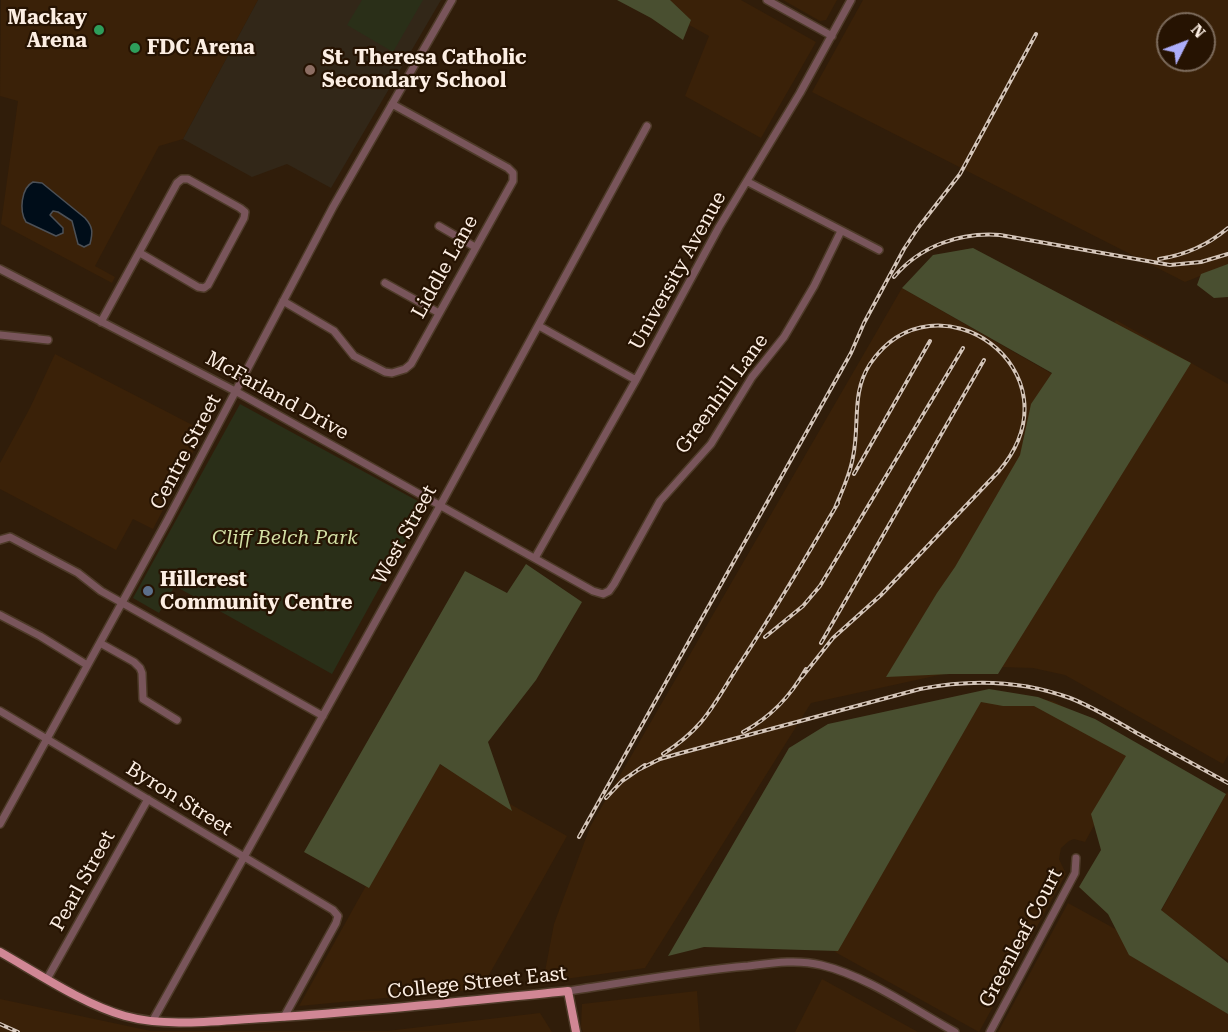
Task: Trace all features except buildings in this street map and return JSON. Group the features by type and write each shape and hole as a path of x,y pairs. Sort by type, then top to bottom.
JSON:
{"main road":[{"name":"College Street East","path":"0,952 106,1009 127,1016 153,1020 197,1022 284,1017 568,991"},
{"path":"568,991 576,1032"}],"street":[{"name":"Centre Street","path":"0,824 237,392 333,207 452,0"},
{"path":"767,0 831,36"},
{"name":"University Avenue","path":"535,558 719,227 800,93 851,0"},
{"name":"Liddle Lane","path":"283,301 334,331 354,356 392,374 405,369 411,364 513,181 513,173 508,168 392,104"},
{"name":"West Street","path":"153,1020 441,504 647,126"},
{"path":"101,322 177,183 182,179 188,179 245,213 208,285 204,288 198,287 140,253"},
{"path":"748,182 879,250"},
{"path":"439,226 476,247"},
{"name":"Greenhill Lane","path":"535,558 593,591 603,594 609,591 660,501 711,444 752,377 784,337 814,286 841,231"},
{"name":"McFarland Drive","path":"0,269 237,392 535,558"},
{"path":"385,283 439,313"},
{"path":"538,326 636,380"},
{"path":"0,335 48,340"},
{"path":"0,540 10,537 44,554 78,573 94,586 323,717"},
{"path":"0,615 87,665"},
{"path":"100,643 134,662 142,673 143,699 177,720"},
{"name":"Byron Street","path":"0,711 244,859 324,903 338,916 284,1017"},
{"name":"Pearl Street","path":"47,979 148,799"},
{"name":"Greenleaf Court","path":"990,1032 1075,873 1076,858"},
{"name":"College Street East","path":"568,991 727,968 789,962 819,964 864,981 955,1032"}],"shaded area":[{"path":"1,0 258,0 183,139 159,146 95,266 115,277 112,283 1,224 18,101 0,96"},
{"name":"St. Theresa Catholic Secondary School","path":"258,0 441,0 331,188 287,164 252,177 183,139"},
{"path":"659,0 741,0 816,42 761,138 685,96 709,36 655,6"},
{"path":"783,0 837,0 826,20 820,21"},
{"path":"863,0 1228,0 1228,265 1185,282 812,92"},
{"path":"902,288 1075,387 1116,320 1228,384 1228,755 1223,764 1065,675 1033,668 998,667 962,670 811,703 645,968 543,982 554,924 590,827"},
{"path":"55,354 204,431 153,529 133,519 116,550 0,489 0,463 30,408"},
{"path":"1027,697 1053,701 1137,746 1085,842 1074,839 1061,848 1059,859 1066,874 979,1032 835,952 975,700"},
{"path":"435,762 567,836 481,989 299,1006"},
{"path":"1228,793 1228,960 1156,920"},
{"path":"1068,903 1228,991 1228,1032 998,1032"},
{"path":"822,979 918,1032 795,1032"},
{"path":"697,991 700,1032 583,1032 581,1027 582,1004"},
{"path":"0,999 151,1031 387,1031 540,1013 552,1032 0,1032"}],"green space":[{"path":"362,0 423,0 393,52 347,25"},
{"path":"617,0 670,0 691,20 683,40 651,18"},
{"path":"973,248 1191,363 998,674 886,677 955,567 1020,455 1031,404 1052,373 902,288 933,255"},
{"path":"1228,264 1228,297 1214,298 1197,285 1201,274"},
{"name":"Cliff Belch Park","path":"240,404 425,505 332,674 175,586 159,613 133,598"},
{"path":"526,564 582,602 536,680 488,742 512,811 440,764 369,888 304,852 465,571 507,593"},
{"path":"989,689 1038,697 1095,719 1226,794 1161,910 1228,963 1228,1014 1129,955 1108,914 1079,887 1101,850 1091,814 1126,756 1034,706 1003,706 981,702 838,951 704,947 668,956 789,748 828,724"}],"water":[{"path":"33,182 42,183 85,218 92,230 90,244 84,247 78,244 72,221 58,212 53,211 50,215 63,228 63,233 56,236 26,222 22,212 22,200 26,189"}],"railway":[{"path":"579,837 851,353 864,323 904,249 960,174 1036,34"},
{"path":"1159,259 1196,248 1228,228"},
{"path":"894,277 904,266 928,249 970,236 1000,235 1170,265 1201,262 1228,254"},
{"path":"802,677 833,638 881,595 999,471 1021,433 1024,398 1013,367 991,344 962,329 930,326 898,337 870,364 864,375 858,397 852,464 835,508"},
{"path":"854,474 930,341"},
{"path":"765,637 803,606 820,586 963,348"},
{"path":"821,643 984,360"},
{"path":"663,754 688,735 706,716 776,607 838,503"},
{"path":"743,732 762,720 779,705 806,669"},
{"path":"638,770 660,759 920,689 958,684 995,683 1033,688 1070,698 1228,783"},
{"path":"606,798 622,781 645,765"},
{"path":"0,1024 18,1032"}],"place":[{"name":"Mackay Arena","path":"99,30"},
{"name":"FDC Arena","path":"135,48"},
{"name":"St. Theresa Catholic Secondary School","path":"310,70"},
{"name":"Hillcrest Community Centre","path":"148,591"}]}
